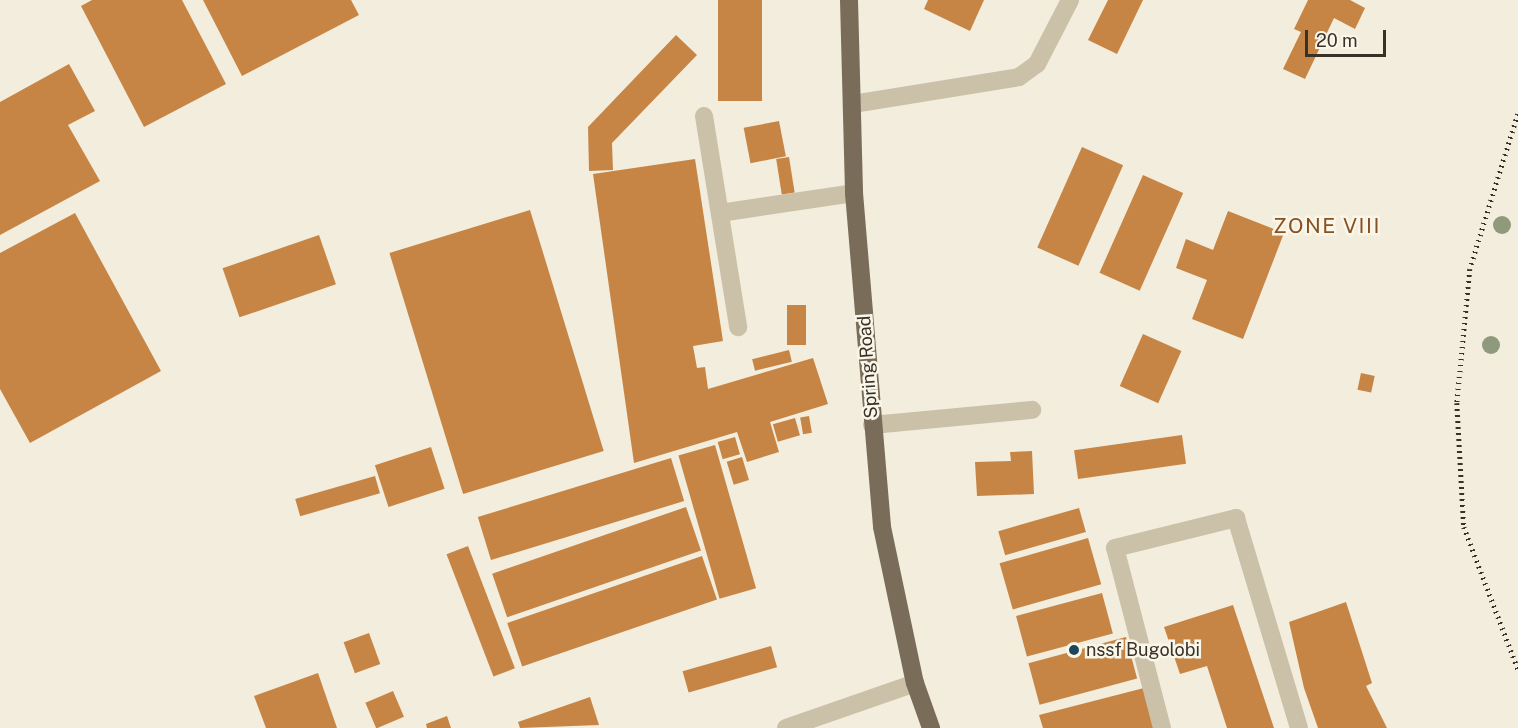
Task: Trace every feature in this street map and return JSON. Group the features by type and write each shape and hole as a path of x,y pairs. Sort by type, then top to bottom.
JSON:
{"main road":[{"name":"Spring Road","path":"849,0 854,193 882,527 915,683 931,728"}],"street":[{"path":"853,104 1019,77 1037,64 1070,0"},
{"path":"704,116 738,327"},
{"path":"720,213 854,193"},
{"path":"872,426 1032,410"},
{"path":"1162,728 1115,548 1236,518 1299,728"},
{"path":"786,728 915,683"}],"building":[{"path":"92,0 182,0 226,84 144,127 81,6"},
{"path":"203,0 351,0 359,15 242,76"},
{"path":"718,0 762,0 762,101 718,101"},
{"path":"928,0 984,0 970,31 924,9"},
{"path":"1108,0 1143,0 1117,54 1088,40"},
{"path":"1308,0 1350,0 1365,8 1355,29 1334,18 1305,79 1283,69 1301,32 1294,29"},
{"path":"676,35 697,55 612,143 613,170 589,171 588,127"},
{"path":"69,64 95,111 68,125 100,181 0,235 0,102"},
{"path":"779,121 786,156 751,163 744,128"},
{"path":"1082,147 1123,165 1078,266 1037,247"},
{"path":"789,157 795,193 782,195 776,159"},
{"path":"695,159 723,341 693,346 697,368 705,367 708,389 813,358 828,404 770,422 779,452 747,462 737,432 634,463 593,174"},
{"path":"1143,175 1183,193 1140,291 1099,273"},
{"path":"530,210 604,451 463,494 389,253"},
{"path":"1228,211 1284,233 1243,339 1192,319 1207,280 1176,268 1186,239 1213,250"},
{"path":"75,213 161,371 30,443 0,389 0,253"},
{"path":"319,235 336,284 239,317 223,268"},
{"path":"787,305 806,305 806,345 787,345"},
{"path":"1143,334 1181,351 1158,403 1120,386"},
{"path":"789,350 792,362 755,371 752,359"},
{"path":"1361,373 1375,376 1371,393 1357,390"},
{"path":"809,416 812,433 803,434 800,418"},
{"path":"795,418 800,435 778,442 773,424"},
{"path":"1182,435 1186,464 1078,479 1074,450"},
{"path":"735,437 740,454 723,459 718,442"},
{"path":"715,445 756,588 720,599 678,455"},
{"path":"431,447 445,489 388,507 375,465"},
{"path":"1032,451 1034,494 977,496 975,462 1011,461 1010,452"},
{"path":"742,457 749,480 734,485 727,462"},
{"path":"671,458 684,501 491,560 478,517"},
{"path":"375,476 380,493 300,516 295,499"},
{"path":"686,507 701,550 507,617 492,574"},
{"path":"1079,508 1086,532 1005,555 998,531"},
{"path":"1088,538 1101,584 1013,609 1000,563"},
{"path":"468,546 515,668 493,677 447,554"},
{"path":"702,556 717,599 522,667 507,623"},
{"path":"1102,593 1113,634 1027,657 1016,616"},
{"path":"1346,602 1372,683 1366,686 1387,728 1318,728 1304,688 1289,622"},
{"path":"1233,605 1274,728 1227,728 1207,666 1180,674 1164,627"},
{"path":"369,633 380,664 355,673 344,642"},
{"path":"1126,637 1137,679 1040,705 1028,663"},
{"path":"771,646 777,667 689,693 683,671"},
{"path":"318,673 337,728 266,728 254,696"},
{"path":"1144,688 1154,728 1043,728 1039,715"},
{"path":"393,691 404,717 376,728 365,703"},
{"path":"590,697 599,725 520,728 518,722"},
{"path":"447,716 451,728 427,728 426,724"}],"railway":[{"path":"1518,114 1470,269 1457,403 1464,527 1518,669"}],"place":[{"name":"nssf Bugolobi","path":"1074,650"}],"district":[{"name":"ZONE VIII","path":"1327,226"}]}
